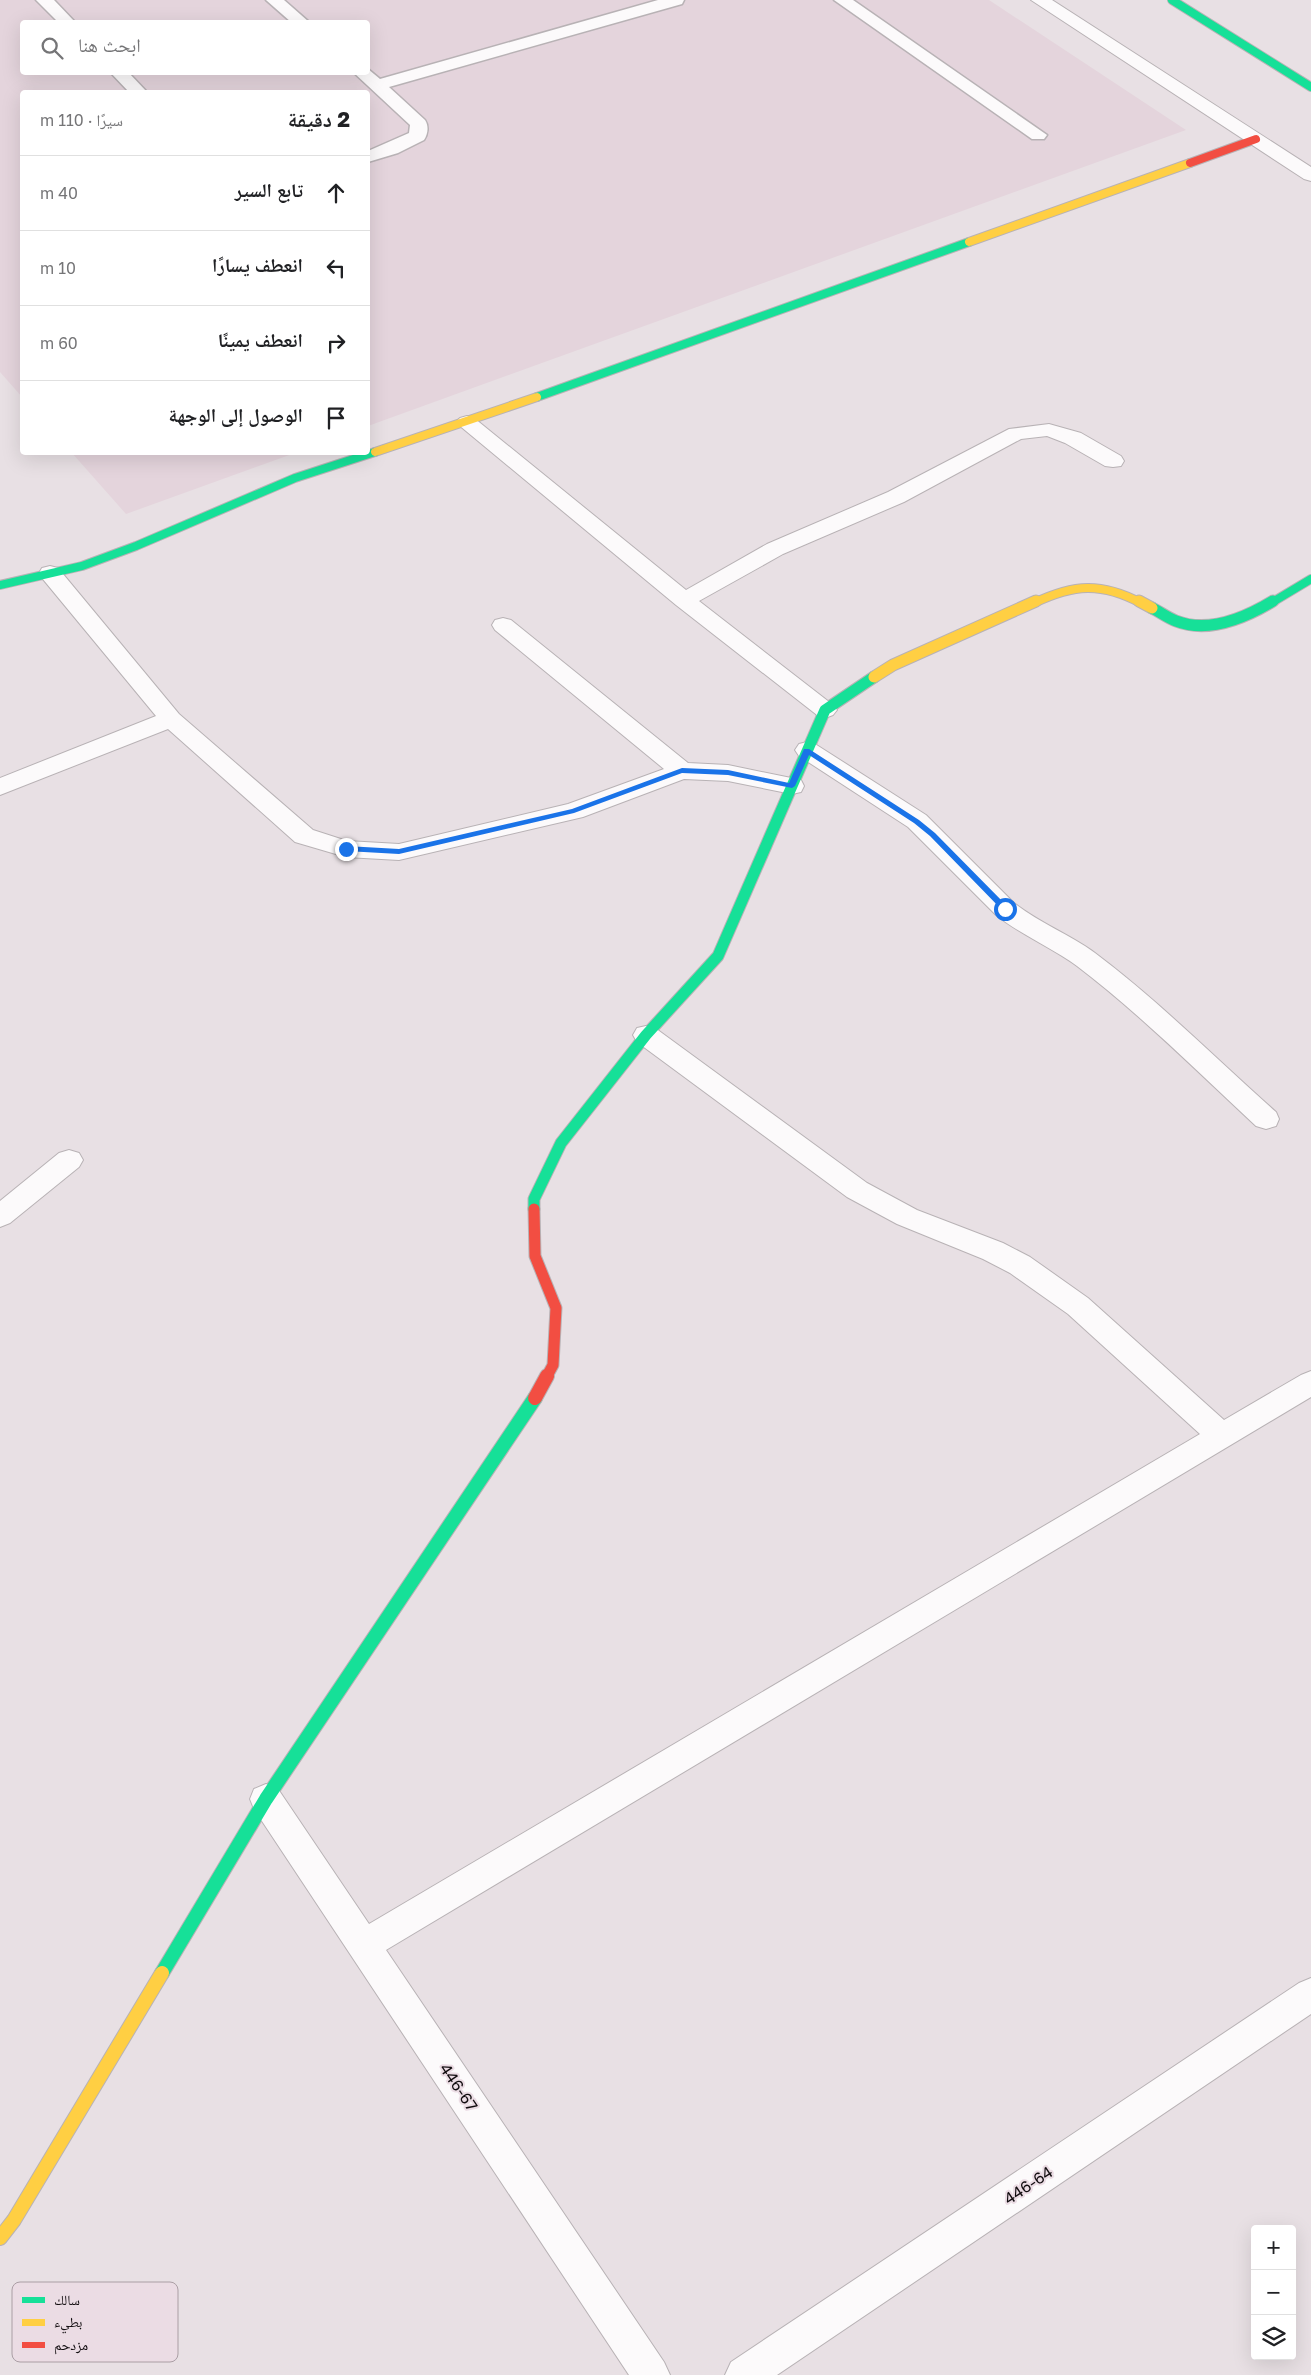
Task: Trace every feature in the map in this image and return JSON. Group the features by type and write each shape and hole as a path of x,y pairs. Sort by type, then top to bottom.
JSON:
{"main road":[{"path":"1172,0 1311,87"},
{"path":"370,454 467,422 1256,139"},
{"path":"0,585 82,566 136,546 295,478 366,455"},
{"path":"4,2223 266,1799 530,1407 553,1365 556,1308 536,1256 534,1199 561,1143 646,1035 718,956 826,710 893,664 1056,593 1080,586 1115,589 1180,622 1209,625 1239,620 1311,579"}],"street":[{"path":"1040,0 1311,175"},
{"path":"467,422 684,600 826,710"},
{"path":"684,600 775,549 896,497 1016,433 1049,430 1072,438 1113,461"},
{"path":"50,574 171,719 304,836 346,849 399,852 574,811 682,771 728,772 792,786"},
{"path":"504,625 682,771"},
{"path":"0,788 171,719"},
{"path":"807,750 922,826 1005,909 1021,922 1084,958 1105,974 1266,1119"},
{"path":"646,1035 857,1190 907,1217 993,1250 1020,1265 1078,1306 1222,1436"},
{"path":"0,1216 69,1160"},
{"path":"364,1945 1311,1383"},
{"name":"446-67","path":"266,1799 651,2375"},
{"name":"446-64","path":"744,2375 1311,1994"}],"lane":[{"path":"44,0 65,20"},
{"path":"274,0 299,20"},
{"path":"376,85 676,0"},
{"path":"842,0 1038,135"},
{"path":"121,75 136,90"},
{"path":"364,75 419,124 418,136 392,149 370,156"}],"shaded area":[{"path":"0,0 989,0 1186,130 370,425 370,90 20,90 20,395 0,372"},
{"path":"74,455 289,455 126,514"}],"traffic: fast":[{"path":"1172,0 1311,87"},
{"path":"537,397 969,242"},
{"path":"370,454 375,452"},
{"path":"0,585 82,566 136,546 295,478 366,455"},
{"path":"1152,608 1179,622 1214,625 1232,621 1265,606 1311,579"},
{"path":"534,1209 534,1199 561,1143 646,1035 718,956 825,710 874,677"},
{"path":"162,1973 266,1799 535,1398"}],"traffic: slow":[{"path":"969,242 1190,163"},
{"path":"375,452 537,397"},
{"path":"874,677 893,665 1055,593 1070,589 1083,587 1105,588 1116,591 1152,608"},
{"path":"0,2238 14,2220 162,1973"}],"traffic: jam":[{"path":"1190,163 1256,139"},
{"path":"534,1209 535,1256 556,1308 553,1365 535,1398"}],"route":[{"path":"346,849 399,852 574,811 682,771 728,772 781,782 792,786 807,750 916,821 932,834 1005,909"}]}
